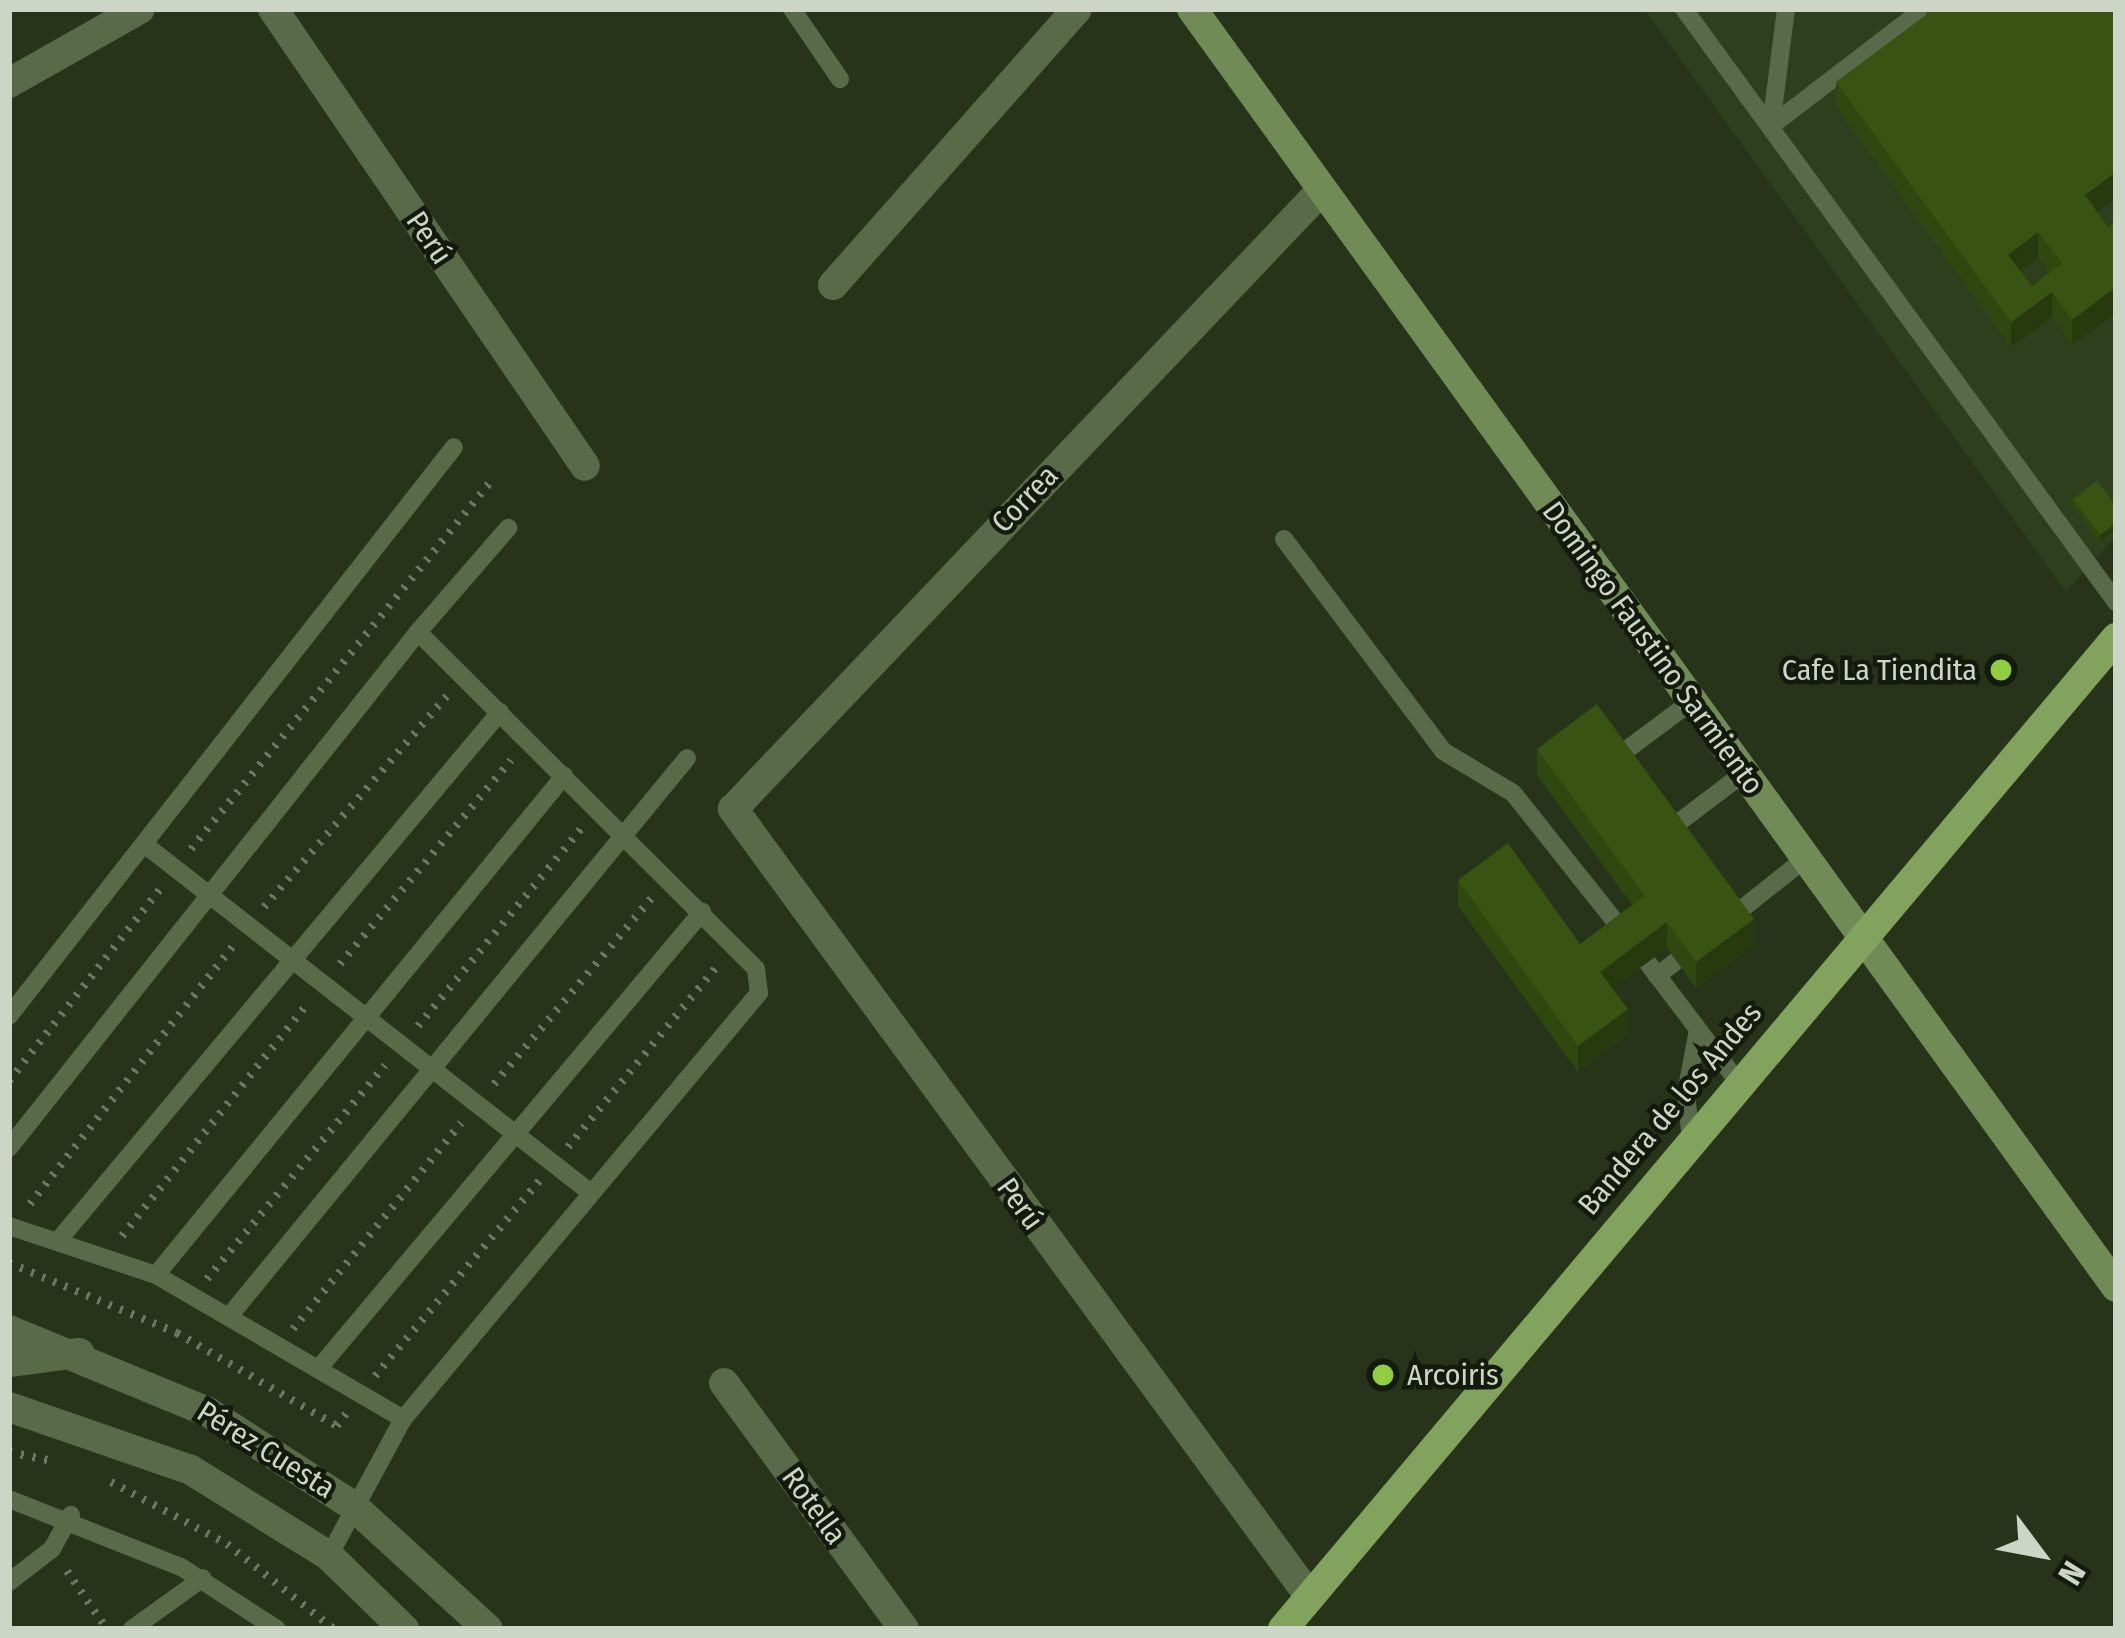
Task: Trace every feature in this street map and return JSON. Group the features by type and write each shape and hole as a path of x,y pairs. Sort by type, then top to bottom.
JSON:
{"main road":[{"name":"Domingo Faustino Sarmiento","path":"1192,9 2116,1287"},
{"name":"Bandera de los Andes","path":"1283,1629 2116,638"}],"street":[{"path":"9,83 140,9"},
{"name":"Perú","path":"273,9 585,466"},
{"path":"833,285 1077,9"},
{"name":"Correa","path":"733,809 1320,192"},
{"name":"Perú","path":"733,809 1310,1597"},
{"name":"Pérez Cuesta","path":"9,1330 85,1352 208,1412 352,1505 488,1629"},
{"path":"9,1362 85,1352"},
{"name":"Rotella","path":"724,1383 904,1629"},
{"name":"Pérez Cuesta","path":"9,1407 191,1470 329,1556 404,1629"}],"lane":[{"path":"792,9 840,79"},
{"path":"1684,9 2116,602"},
{"path":"1771,126 1786,9"},
{"path":"1771,126 1918,13"},
{"path":"9,1016 454,447"},
{"path":"9,1148 418,632 508,528"},
{"path":"1284,539 1443,751 1536,817 1626,936"},
{"path":"329,1556 352,1505 403,1419 759,993 756,969 418,632"},
{"path":"1617,757 1692,701"},
{"path":"62,1236 500,712"},
{"path":"231,1314 687,758"},
{"path":"1670,829 1744,773"},
{"path":"156,1276 564,776"},
{"path":"1536,817 1557,802"},
{"path":"144,844 591,1193"},
{"path":"1733,916 1806,858"},
{"path":"1590,888 1610,874"},
{"path":"320,1368 702,912"},
{"path":"1676,961 1652,969 1738,1083"},
{"path":"1691,1140 1686,1093 1698,1030"},
{"path":"9,1226 62,1236 156,1276 231,1314 403,1419"},
{"path":"9,1499 71,1515 203,1578 277,1629"},
{"path":"9,1582 52,1549 71,1515"},
{"path":"132,1629 203,1578"}],"path":[{"path":"9,1081 490,483"},
{"path":"82,1292 106,1255 323,984 528,740"},
{"path":"9,1452 75,1469"},
{"path":"91,1474 226,1544 334,1629"}],"shaded area":[{"path":"1644,9 2116,9 2116,536 2066,592"}],"building":[{"path":"1934,9 2116,9 2116,172 2085,195 2108,227 2116,221 2116,287 2072,320 2052,292 2011,322 1836,82","holes":["2038,232 2062,263 2032,286 2008,255"]},
{"path":"2097,481 2116,506 2116,523 2100,535 2073,499"},
{"path":"1597,704 1754,919 1696,962 1667,922 1600,972 1628,1009 1578,1046 1458,880 1508,843 1580,944 1645,896 1537,749"}],"place":[{"name":"Cafe La Tiendita","path":"2001,670"},
{"name":"Arcoiris","path":"1383,1375"}]}
